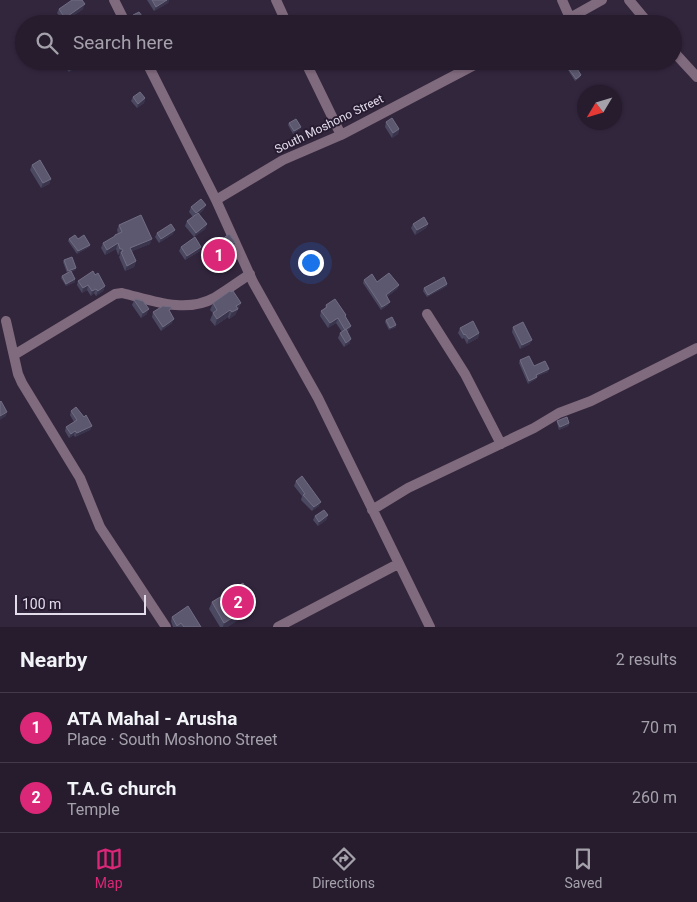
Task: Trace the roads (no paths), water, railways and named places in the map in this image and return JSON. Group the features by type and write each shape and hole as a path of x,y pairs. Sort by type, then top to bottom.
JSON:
{"street":[{"path":"114,0 122,15"},
{"path":"276,0 283,15"},
{"path":"562,0 569,15"},
{"path":"575,15 602,0"},
{"path":"629,0 642,15"},
{"path":"682,61 697,77"},
{"path":"151,70 216,200 250,274 318,398 430,627"},
{"path":"309,70 341,135"},
{"name":"South Moshono Street","path":"216,200 284,160 341,135 465,70"},
{"path":"14,355 115,294 122,293 174,305 189,305 212,299 250,274"},
{"path":"427,314 464,374 501,444"},
{"path":"6,321 22,383 80,478 96,520 166,627"},
{"path":"372,510 408,488 534,428 559,413 590,401 697,348"},
{"path":"278,627 398,564"}],"place":[{"name":"ATA Mahal - Arusha","path":"219,255"},
{"name":"T.A.G church","path":"238,602"}]}
